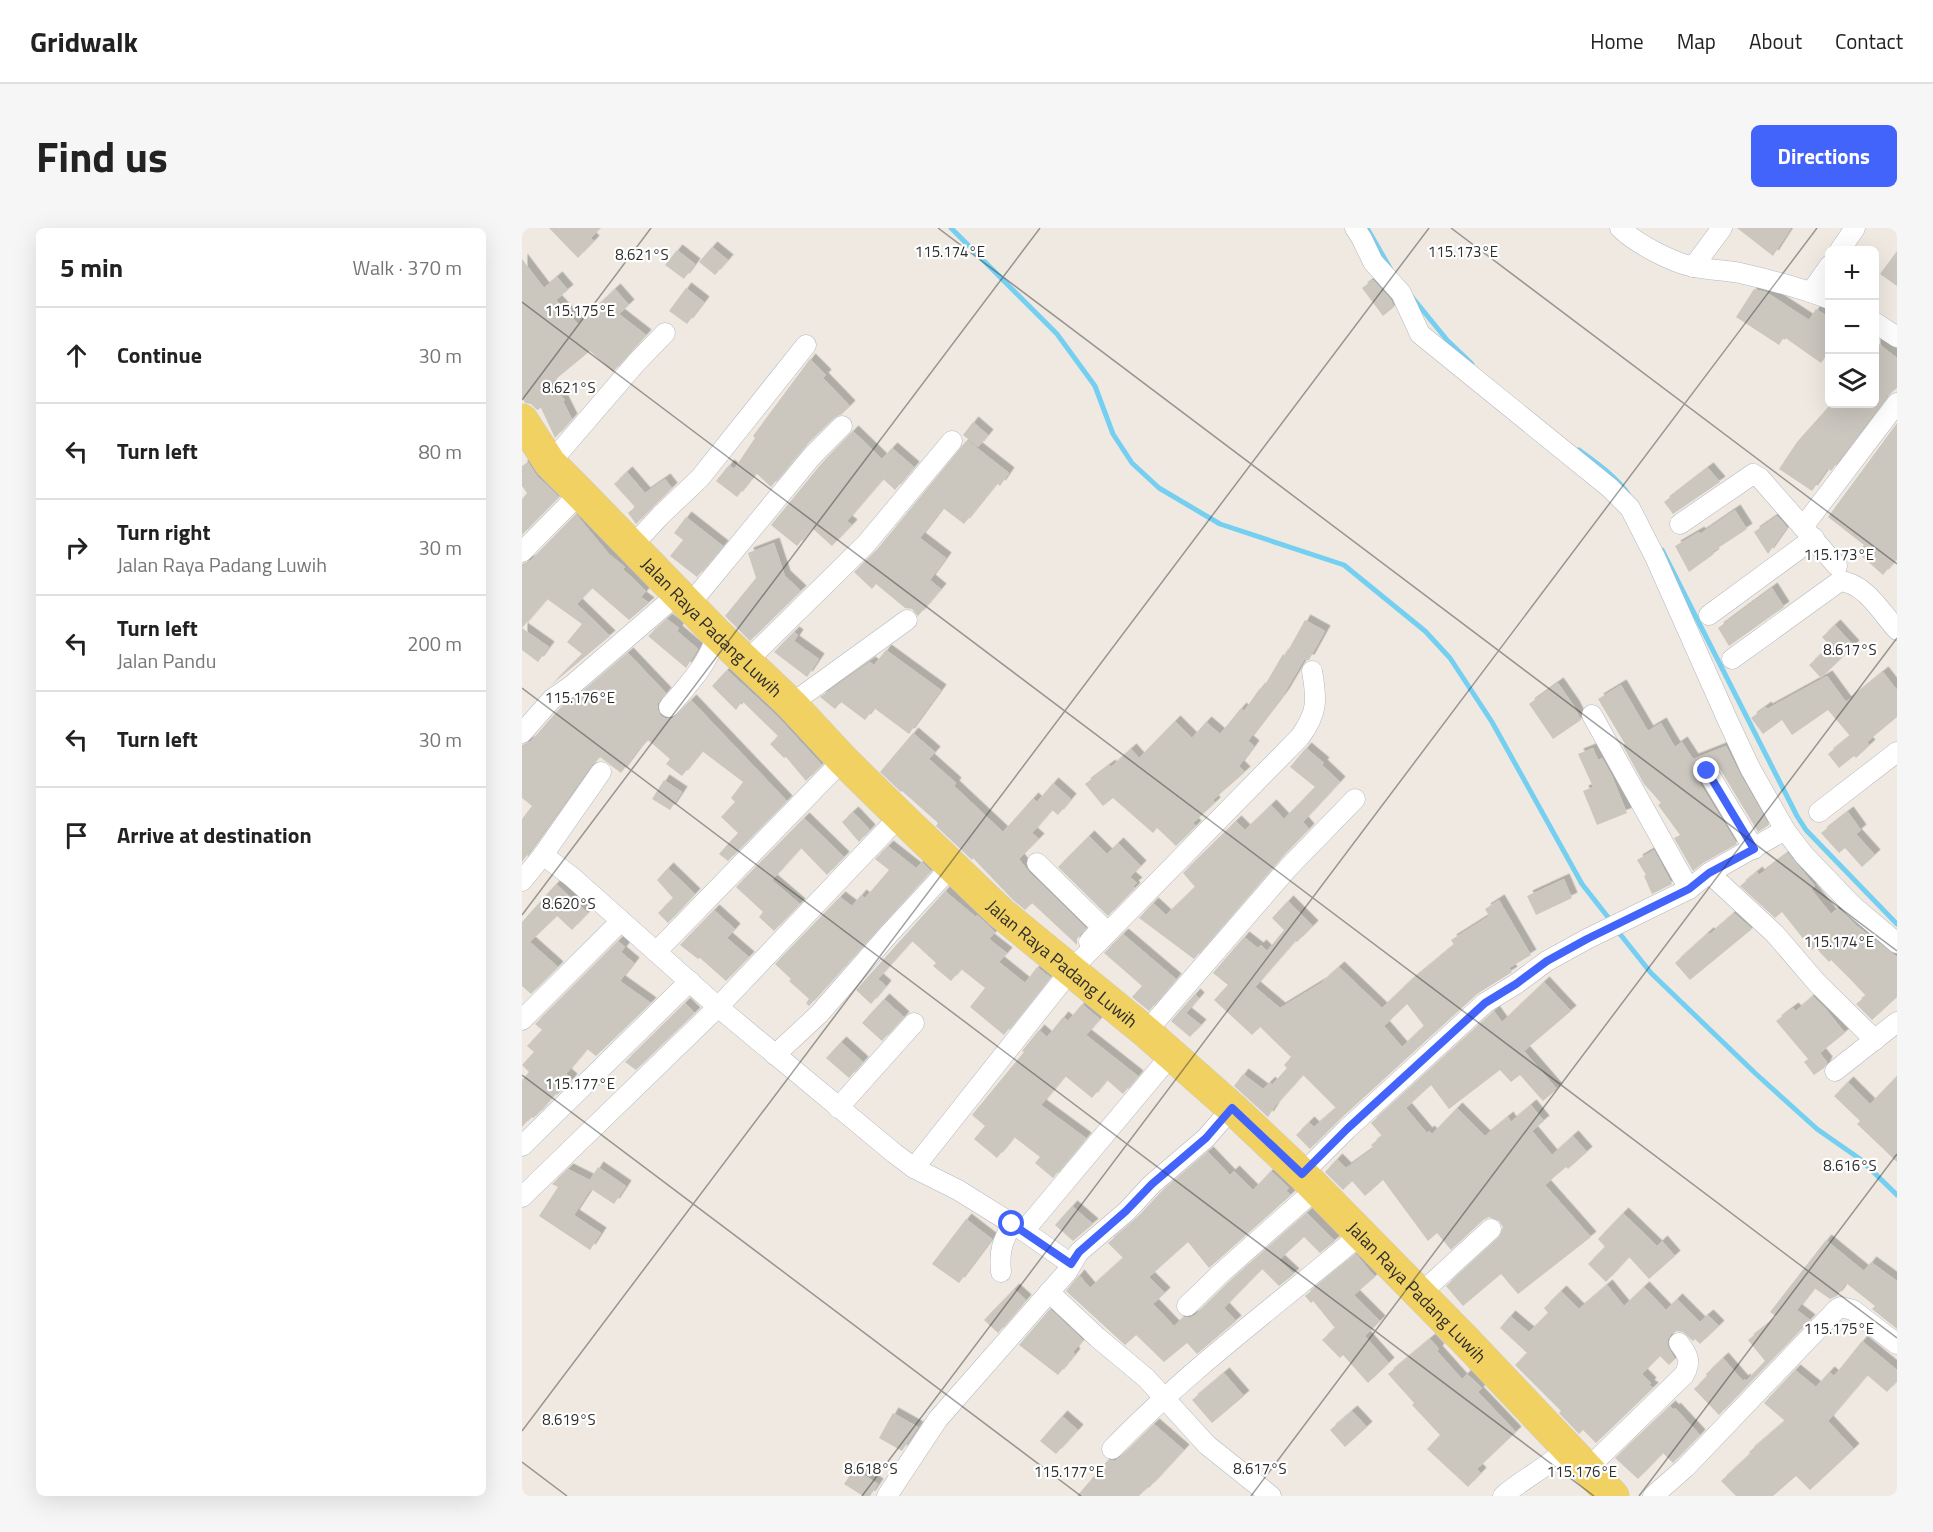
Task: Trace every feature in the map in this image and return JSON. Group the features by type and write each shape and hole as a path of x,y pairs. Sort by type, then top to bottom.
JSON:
{"main road":[{"name":"Jalan Raya Padang Luwih","path":"532,442 717,634 791,704 900,816 1001,913 1172,1054 1309,1182 1518,1395 1613,1496"}],"street":[{"path":"1355,228 1373,262 1401,293 1420,334 1622,498 1630,508 1655,557 1746,758 1785,830 1804,855 1846,899 1897,943"},
{"path":"1620,228 1640,243 1693,267 1737,272 1825,297"},
{"path":"1693,267 1722,228"},
{"path":"1843,246 1856,228"},
{"path":"1811,292 1825,272"},
{"path":"1879,325 1897,337"},
{"path":"532,442 636,363 665,333"},
{"path":"632,546 700,478 806,345"},
{"path":"1709,615 1808,532 1897,403"},
{"path":"522,733 552,699 684,599 842,426"},
{"path":"747,661 866,544 952,441"},
{"path":"1680,524 1753,474 1760,478 1838,566"},
{"path":"522,552 580,494"},
{"path":"1732,659 1840,581 1849,582 1858,587 1897,630"},
{"path":"791,704 907,620"},
{"path":"669,706 701,670 714,646 717,634"},
{"path":"1069,968 1300,737 1310,722 1317,699 1312,671"},
{"path":"1592,716 1689,889"},
{"path":"1819,812 1897,752"},
{"path":"656,952 843,759"},
{"path":"1707,771 1754,849"},
{"path":"522,881 601,772"},
{"path":"1146,1032 1288,868 1354,799"},
{"path":"522,1197 718,1007 900,816"},
{"path":"1187,1306 1309,1182 1347,1129 1485,1003 1557,955 1689,889 1709,873 1785,830"},
{"path":"543,855 572,877 718,1007 838,1108 914,1168 958,1190 1071,1264"},
{"path":"914,1168 1100,930 1101,926 1037,863"},
{"path":"775,1055 819,1014 888,934 952,866"},
{"path":"1709,873 1775,934 1817,983 1875,1041"},
{"path":"522,1020 621,921"},
{"path":"522,1146 690,981"},
{"path":"1835,1071 1897,1022"},
{"path":"838,1108 914,1023"},
{"path":"1001,1272 1002,1243 1018,1228 1172,1054"},
{"path":"887,1496 938,1419 1067,1272 1079,1252 1126,1211 1152,1184 1206,1138 1232,1108"},
{"path":"1420,1294 1491,1229"},
{"path":"1112,1449 1165,1399 1360,1235"},
{"path":"1049,1292 1098,1338 1146,1378 1207,1445 1271,1496"},
{"path":"1653,1496 1686,1467 1837,1309 1841,1307 1853,1310 1897,1344"},
{"path":"1503,1496 1522,1480 1556,1459 1577,1459 1684,1374 1689,1366 1688,1359 1679,1343"}],"building":[{"path":"549,228 600,228 591,238 594,241 578,258"},
{"path":"1737,228 1791,228 1773,256"},
{"path":"712,247 728,260 715,275 699,262"},
{"path":"677,250 695,264 684,279 665,265"},
{"path":"1897,251 1897,286 1880,274"},
{"path":"522,259 544,288 557,277 568,290 556,300 578,324 615,289 629,305 619,314 646,335 613,372 590,351 550,384 565,400 563,401 572,419 555,438 541,408 537,410 531,404 525,403 522,397"},
{"path":"1373,280 1391,300 1394,307 1383,316 1362,288"},
{"path":"686,288 704,302 687,324 669,311"},
{"path":"1754,289 1766,292 1809,320 1816,309 1825,315 1825,358 1821,363 1784,337 1779,345 1736,317"},
{"path":"1879,344 1897,358 1897,388 1879,407"},
{"path":"810,359 826,375 823,378 850,406 804,447 771,487 756,473 737,497 716,481 729,465 734,469 755,438 753,436"},
{"path":"1827,408 1878,408 1831,471 1828,468 1812,491 1779,469 1797,442"},
{"path":"973,422 988,435 978,447 963,435"},
{"path":"1897,423 1897,558 1883,575 1858,553 1864,545 1828,517"},
{"path":"853,431 882,459 892,448 914,467 895,490 883,479 847,521 852,525 832,546 812,528 797,546 771,525 822,463"},
{"path":"967,440 1009,473 1000,486 997,483 964,524 943,508 920,538 946,558 930,580 941,589 918,616 912,609 905,608 876,584 872,589 854,572 875,552"},
{"path":"528,462 537,476 559,497 522,535 522,499 527,493 522,486 522,466"},
{"path":"1708,468 1720,482 1673,514 1664,502"},
{"path":"627,472 645,493 665,479 672,488 636,524 628,513 635,507 614,484"},
{"path":"1735,510 1747,529 1712,552 1714,554 1689,572 1675,546 1699,532 1700,534"},
{"path":"576,514 609,554 625,567 623,569 646,591 641,597 649,603 629,620 592,588 577,604 610,636 551,685 582,654 567,642 582,624 547,599 522,628 522,564 531,560"},
{"path":"1777,516 1787,527 1768,554 1754,532"},
{"path":"686,517 723,546 697,577 670,556 683,540 674,533"},
{"path":"774,543 785,576 801,591 750,641 725,616 756,578 748,553"},
{"path":"1772,588 1784,607 1729,646 1718,628"},
{"path":"667,619 679,628 677,631 698,649 686,668 648,636"},
{"path":"1305,620 1325,631 1309,660 1304,660 1284,694 1248,741 1254,746 1239,766 1245,772 1213,800 1215,803 1193,823 1196,826 1176,846 1157,828 1153,833 1113,798 1103,806 1085,784 1110,765 1111,767 1131,749 1139,758 1175,721 1192,738 1206,722 1220,734 1241,708 1244,711 1260,688 1262,690 1283,654 1285,656"},
{"path":"1835,625 1854,646 1821,678 1809,665 1830,646 1822,637"},
{"path":"522,628 549,647 538,662 522,650"},
{"path":"794,632 798,635 794,641 819,659 807,677 774,652"},
{"path":"886,650 941,690 909,734 874,708 865,720 841,702 835,709 820,697 870,662 874,665"},
{"path":"628,653 666,693 657,704 661,716 666,719 673,718 691,700 787,801 728,861 719,854 738,833 721,817 735,802 731,798 743,782 702,751 682,776 666,764 670,759 648,740 621,773 600,757 522,862 522,819 532,806 522,798 522,745 531,741 560,708 579,695"},
{"path":"727,670 778,717 822,765 806,781 786,757 784,758 770,744 778,736 742,701 736,710 712,686"},
{"path":"1883,672 1897,690 1897,717 1867,742 1870,745 1856,758 1854,756 1839,768 1828,754 1850,736 1828,710 1792,735 1782,720 1763,734 1751,718 1766,707 1767,709 1827,676 1846,702"},
{"path":"1558,683 1581,720 1553,739 1529,704"},
{"path":"1621,685 1648,731 1661,723 1675,747 1682,742 1693,759 1726,746 1769,825 1758,832 1717,764 1707,759 1701,760 1696,766 1696,777 1737,844 1693,871 1674,838 1680,835 1658,805 1661,803 1644,784 1623,746 1625,744 1598,699"},
{"path":"913,733 935,752 929,759 956,783 954,786 1003,832 1033,798 1037,802 1053,783 1071,799 1058,815 1052,810 1032,833 1039,839 1019,859 1029,872 1086,928 1077,939 1077,945 1032,903 1025,910 1013,900 973,858 972,860 936,826 938,823 880,772"},
{"path":"1306,748 1324,763 1322,765 1340,782 1303,822 1309,829 1279,860 1194,959 1139,918 1153,903 1166,915 1195,887 1183,873 1236,821 1245,830 1271,805 1284,819 1315,787 1290,767"},
{"path":"1593,748 1598,760 1602,758 1612,776 1627,813 1597,825 1583,791 1593,787 1578,754"},
{"path":"664,780 682,792 670,810 652,799"},
{"path":"853,812 870,830 859,842 842,822"},
{"path":"1848,812 1861,830 1856,834 1875,855 1862,867 1845,848 1839,853 1821,833"},
{"path":"804,818 844,857 827,875 801,848 772,880 800,904 774,931 759,917 763,912 736,887"},
{"path":"1089,836 1107,854 1118,843 1141,866 1130,877 1137,883 1133,886 1135,888 1108,916 1058,867"},
{"path":"888,846 916,868 922,862 931,871 809,1006 806,1003 809,999 789,981 791,979 775,964 840,897 852,906 861,895 865,898 889,870 875,859"},
{"path":"1654,850 1672,884 1652,894 1644,876 1646,875 1637,860"},
{"path":"1788,853 1815,886 1811,889 1831,914 1838,908 1897,957 1897,997 1872,1020 1856,1004 1866,996 1853,982 1815,947 1812,950 1782,912 1775,918 1740,886 1757,872 1759,875"},
{"path":"668,868 695,894 668,923 658,913 673,898 657,880"},
{"path":"1564,879 1572,898 1536,915 1527,896"},
{"path":"556,884 588,913 572,930 557,916 530,942 558,967 531,994 522,986 522,922"},
{"path":"945,891 995,932 989,939 1007,953 999,962 1025,983 1037,967 1050,977 1004,1035 970,1007 985,988 961,969 951,981 933,966 936,963 912,941 878,979 886,986 871,1004 856,990"},
{"path":"1499,900 1531,955 1509,968 1512,972 1477,994 1310,1149 1296,1135 1309,1122 1314,1127 1336,1108 1303,1075 1268,1117 1234,1086 1243,1074 1263,1089 1270,1082 1272,1085 1287,1068 1284,1065 1291,1057 1260,1027 1252,1035 1214,1000 1228,985 1213,973 1244,937 1258,948 1261,945 1267,951 1284,930 1272,918 1288,901 1313,926 1297,942 1295,941 1255,987 1280,1008 1321,983 1339,967 1382,1008 1454,945 1451,940 1489,916 1485,909","holes":["1407,1004 1424,1026 1402,1047 1384,1026"]},
{"path":"714,910 735,929 727,938 749,957 726,981 700,958 698,959 680,945"},
{"path":"1734,913 1752,929 1690,980 1675,963"},
{"path":"1123,934 1176,979 1149,1011 1132,997 1142,986 1104,953"},
{"path":"618,941 625,947 621,952 634,963 620,981 651,1003 596,1056 587,1049 566,1074 572,1079 569,1083 522,1127 522,1080 529,1072 522,1065 534,1052 527,1046 542,1030 535,1024"},
{"path":"1544,982 1571,1011 1524,1051 1557,1089 1543,1101 1520,1075 1511,1082 1500,1070 1449,1109 1431,1085 1406,1108 1427,1133 1429,1131 1432,1134 1457,1108 1485,1136 1508,1117 1511,1122 1531,1105 1544,1121 1532,1131 1552,1155 1573,1136 1587,1152 1545,1185 1591,1237 1518,1294 1501,1274 1463,1306 1446,1286 1499,1237 1503,1227 1499,1221 1489,1217 1483,1220 1451,1250 1437,1233 1428,1241 1383,1180 1365,1196 1352,1181 1343,1190 1325,1172 1337,1159 1346,1168 1374,1148 1371,1145 1382,1136 1371,1123 1494,1011 1502,1022"},
{"path":"1195,994 1199,998 1186,1013 1201,1025 1190,1037 1171,1021"},
{"path":"1813,996 1845,1033 1820,1053 1827,1062 1824,1068 1814,1075 1804,1062 1808,1059 1776,1021 1793,1008 1796,1011"},
{"path":"884,999 904,1017 882,1041 862,1023"},
{"path":"685,1003 695,1013 636,1070 625,1062"},
{"path":"1082,1004 1100,1019 1086,1035 1138,1076 1123,1094 1107,1080 1092,1098 1065,1076 1041,1105 1086,1138 1053,1178 1035,1163 1040,1157 1014,1137 997,1158 974,1139 985,1126 972,1115 1024,1052 1022,1051 1039,1030 1047,1037 1063,1017 1068,1021"},
{"path":"841,1042 863,1062 849,1078 826,1058"},
{"path":"1897,1076 1897,1162 1857,1124 1860,1121 1834,1096 1848,1082 1870,1104"},
{"path":"1208,1152 1230,1175 1234,1171 1253,1190 1271,1171 1289,1188 1286,1191 1291,1195 1209,1268 1188,1242 1149,1277 1165,1293 1153,1304 1174,1326 1184,1317 1189,1318 1195,1315 1307,1213 1335,1241 1320,1253 1304,1237 1279,1260 1294,1274 1279,1286 1262,1269 1224,1308 1236,1321 1197,1354 1187,1343 1164,1362 1136,1335 1125,1345 1066,1291 1079,1275 1090,1288 1123,1258 1108,1243 1135,1220 1160,1193"},
{"path":"598,1167 626,1186 614,1204 591,1189 574,1215 601,1233 590,1250 539,1216 558,1187 552,1184 568,1169 590,1180"},
{"path":"1072,1206 1093,1224 1073,1241 1055,1225"},
{"path":"1623,1213 1657,1246 1662,1241 1675,1256 1649,1279 1629,1257 1606,1282 1588,1264 1605,1247 1598,1239"},
{"path":"966,1219 992,1239 959,1283 932,1264"},
{"path":"1826,1240 1864,1271 1871,1262 1897,1281 1897,1329 1872,1309 1875,1306 1846,1283 1837,1296 1830,1299 1814,1288 1797,1310 1810,1320 1719,1415 1694,1389 1723,1358 1743,1381 1745,1379 1746,1381 1765,1361 1748,1340 1777,1317 1770,1312"},
{"path":"1356,1254 1375,1277 1354,1295 1380,1321 1365,1336 1389,1363 1368,1383 1343,1355 1340,1358 1322,1340 1335,1328 1313,1301 1311,1303 1305,1296"},
{"path":"1607,1285 1624,1306 1644,1287 1666,1310 1677,1299 1700,1322 1708,1315 1719,1326 1700,1344 1683,1332 1677,1331 1671,1334 1667,1345 1675,1359 1669,1365 1660,1356 1642,1374 1653,1388 1596,1443 1583,1430 1579,1434 1559,1413 1561,1411 1515,1365 1527,1353 1500,1328 1510,1316 1529,1332 1548,1313 1544,1308 1561,1291 1579,1309"},
{"path":"1014,1289 1026,1300 998,1333 984,1320"},
{"path":"1050,1309 1083,1340 1058,1375 1019,1345"},
{"path":"1430,1339 1439,1349 1437,1351 1462,1379 1467,1374 1482,1388 1478,1392 1516,1432 1477,1469 1481,1473 1468,1487 1427,1449 1440,1435 1412,1405 1414,1403 1388,1374"},
{"path":"1862,1341 1897,1370 1897,1381 1887,1392 1867,1375 1828,1421 1854,1449 1810,1490 1796,1476 1773,1496 1736,1496 1721,1481 1750,1454 1749,1452 1785,1421 1764,1403 1795,1370 1816,1387 1829,1372 1834,1376"},
{"path":"1224,1373 1244,1396 1212,1423 1192,1400"},
{"path":"1670,1406 1674,1410 1675,1408 1700,1435 1673,1463 1663,1453 1638,1479 1615,1458"},
{"path":"1352,1411 1367,1427 1345,1447 1330,1430"},
{"path":"893,1413 918,1427 902,1451 879,1438"},
{"path":"1062,1416 1078,1430 1056,1454 1040,1441"},
{"path":"1154,1424 1184,1450 1149,1488 1139,1496 1077,1496 1108,1460 1115,1461"},
{"path":"854,1469 878,1484 870,1496 863,1496 844,1484"}],"waterway":[{"path":"951,228 1057,334 1095,386 1113,434 1132,463 1159,488 1220,524 1344,565 1425,631 1450,658 1492,722 1582,884 1611,921"},
{"path":"1367,228 1390,268"},
{"path":"1412,297 1447,340 1472,364"},
{"path":"1579,450 1612,476 1628,494"},
{"path":"1662,550 1797,816 1806,830 1897,924"},
{"path":"1616,929 1651,973 1755,1073 1817,1129 1860,1159 1897,1195"}],"route":[{"path":"1012,1224 1071,1264 1079,1252 1126,1211 1152,1184 1206,1138 1232,1108 1302,1174 1347,1129 1485,1003 1547,961 1689,889 1709,873 1754,849 1707,771"}]}
